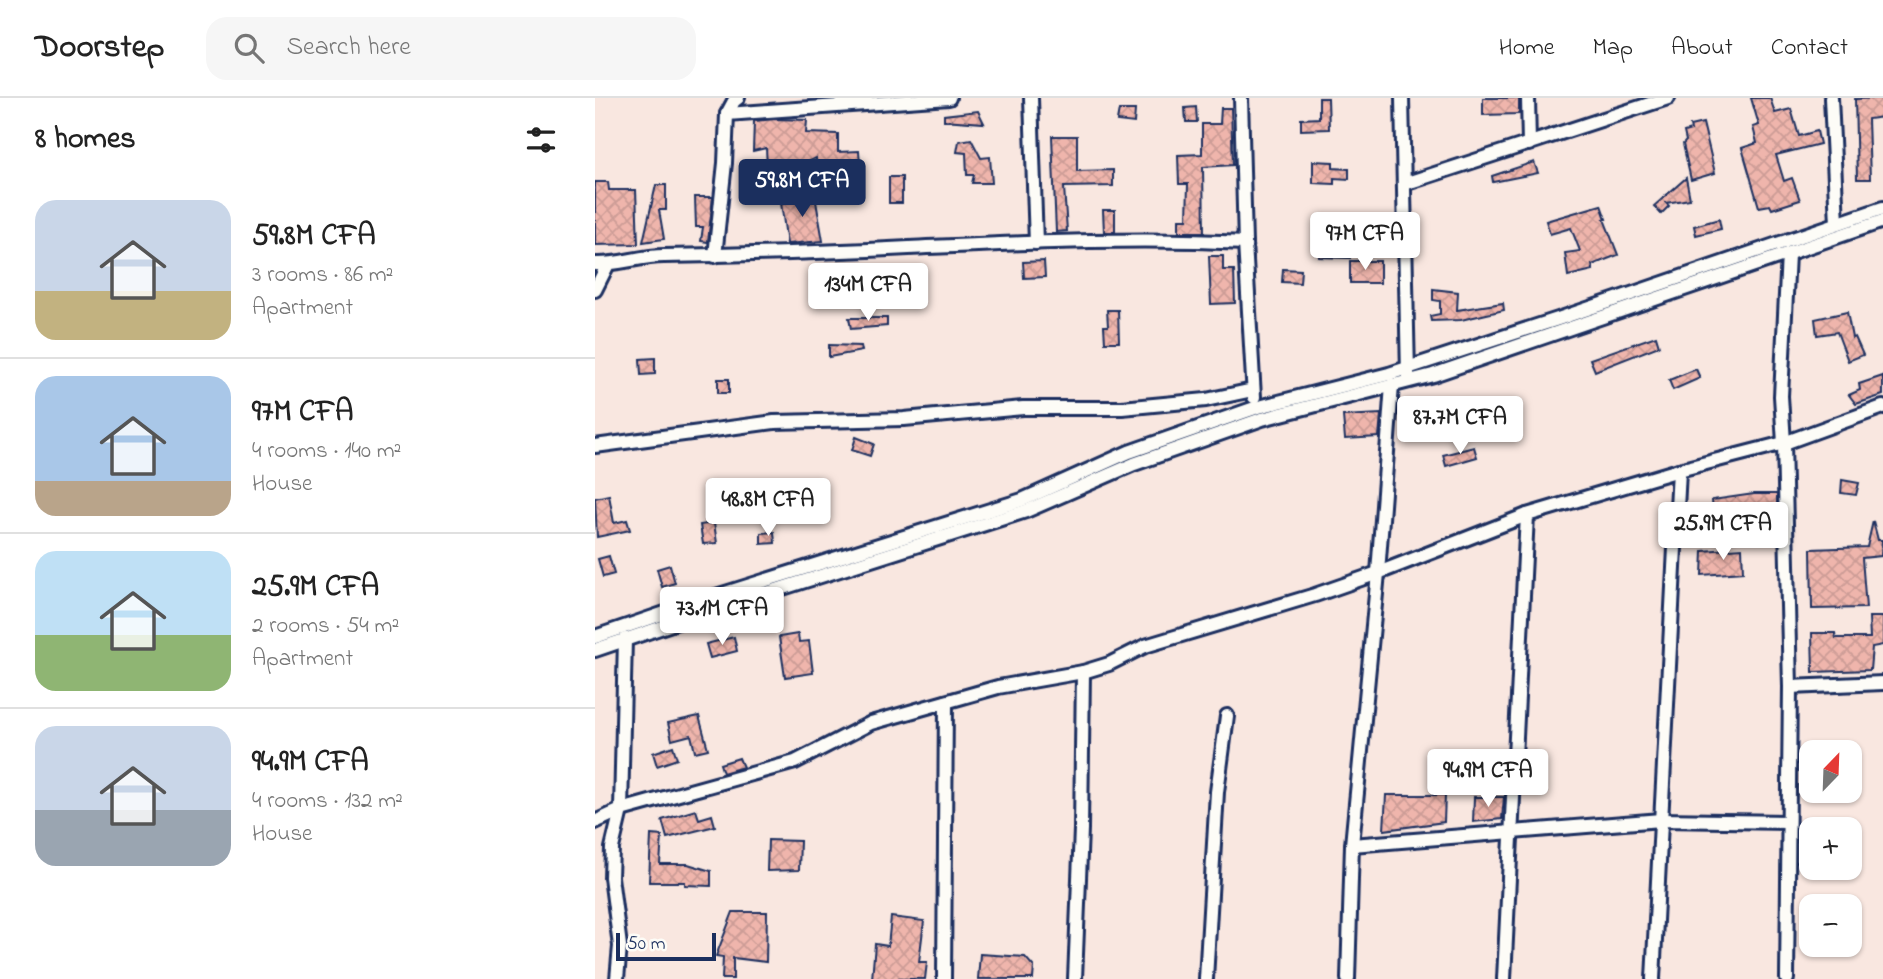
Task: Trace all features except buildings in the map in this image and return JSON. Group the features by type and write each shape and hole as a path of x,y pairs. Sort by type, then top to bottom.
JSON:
{"street":[{"path":"715,256 725,163 727,114 738,98"},
{"path":"727,114 949,98"},
{"path":"1031,98 1036,243"},
{"path":"1241,98 1245,243 1255,408"},
{"path":"1402,98 1408,381"},
{"path":"1528,98 1529,144"},
{"path":"1404,184 1668,98"},
{"path":"1831,98 1836,223"},
{"path":"595,637 703,600 1022,500 1129,452 1255,408 1408,367 1883,208"},
{"path":"595,650 1026,511 1134,464 1262,419 1433,375 1883,221"},
{"path":"595,290 602,264 660,256 1172,239 1245,243"},
{"path":"1787,979 1790,687 1781,396 1788,254"},
{"path":"1348,979 1352,845 1378,573 1392,385"},
{"path":"595,446 774,422 904,419 1023,408 1122,408 1206,400 1253,390"},
{"path":"595,822 621,810 795,762 871,723 998,687 1083,672 1109,664 1145,646 1378,573 1527,515 1678,470 1784,443 1883,407"},
{"path":"1653,979 1678,470"},
{"path":"1504,979 1527,515"},
{"path":"617,979 620,946 611,877 613,848 621,810 625,639"},
{"path":"1075,979 1083,672"},
{"path":"1790,687 1883,683"},
{"path":"944,979 946,702"},
{"path":"1206,979 1217,792 1227,716"},
{"path":"1352,845 1661,821 1789,822"}]}
